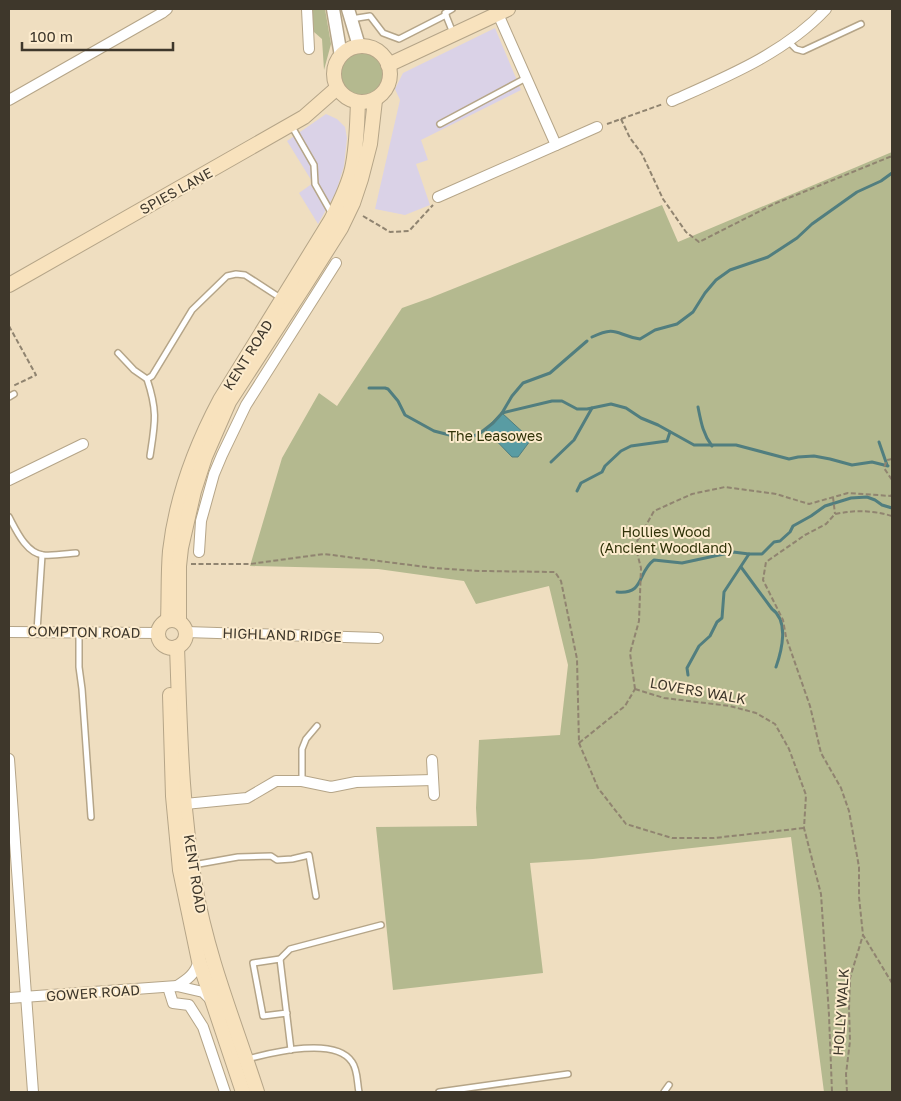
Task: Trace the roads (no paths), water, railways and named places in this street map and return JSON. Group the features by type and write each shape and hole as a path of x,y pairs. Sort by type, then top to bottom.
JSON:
{"main road":[{"path":"388,65 454,36 503,11"},
{"path":"359,46 377,50 384,56 390,74 388,86 382,94 375,100 358,102 344,96 334,80 334,71 341,56 348,50 359,46"},
{"name":"SPIES LANE","path":"9,285 291,125 304,117 338,88"},
{"name":"KENT ROAD","path":"178,625 179,566 184,528 207,472 215,432 229,402 336,236 353,203 370,144 375,100"},
{"name":"KENT ROAD","path":"173,647 184,641 178,625 170,549 183,487 194,454 220,400 342,199 352,170 358,102"},
{"path":"173,647 160,639 158,633 160,628 178,625"},
{"name":"KENT ROAD","path":"173,647 185,804 195,885 202,918 222,989 257,1092"},
{"name":"KENT ROAD","path":"173,647 174,805 180,870 199,962 243,1092"}],"street":[{"path":"9,100 167,9"},
{"path":"307,9 313,44"},
{"path":"332,9 341,56"},
{"path":"672,101 718,80 789,42 826,9"},
{"path":"503,11 526,78 556,145"},
{"path":"349,14 359,46"},
{"path":"438,197 597,127"},
{"name":"KENT ROAD","path":"199,552 207,472 246,405 336,263"},
{"path":"9,480 83,444"},
{"name":"HIGHLAND RIDGE","path":"178,625 378,638"},
{"name":"COMPTON ROAD","path":"9,632 158,633"},
{"path":"9,759 32,1092"},
{"path":"432,760 434,796"},
{"path":"185,804 247,798 276,781 302,781 331,787 356,782 433,780"},
{"path":"199,962 189,979 173,986 173,1003 189,1005 203,1027 225,1092"},
{"name":"GOWER ROAD","path":"9,998 173,986 203,992 211,1000"}],"lane":[{"path":"349,14 370,16 383,33 399,39 446,15 445,13 452,9"},
{"path":"446,15 454,36"},
{"path":"789,42 796,49 803,51 861,24"},
{"path":"440,124 526,78"},
{"path":"291,125 314,165 315,184 333,216"},
{"path":"148,379 152,376 192,310 227,276 245,275 283,299"},
{"path":"118,353 134,370 148,379 155,406 156,421 150,456"},
{"path":"9,517 27,546 42,555 76,553"},
{"path":"37,631 42,555"},
{"path":"79,632 79,667 91,817"},
{"path":"302,781 302,749 306,739 317,726"},
{"path":"192,865 238,858 270,856 277,860 309,855 316,896"},
{"path":"287,1013 262,1016 254,963 280,959 290,949 381,925"},
{"path":"280,959 291,1050"},
{"path":"246,1059 291,1050 326,1048 347,1056 352,1061 356,1070 359,1092"},
{"path":"439,1092 568,1074"},
{"path":"664,1092 669,1085"}],"water":[{"path":"502,413 530,441 518,457 512,457 485,429"}],"waterway":[{"path":"592,337 612,331 640,339 655,330 677,324 693,312 716,280 730,270 768,257 797,238 812,224 857,192 881,181 892,173"},
{"path":"502,413 512,396 523,383 550,373 587,341"},
{"path":"369,388 388,389 398,401 405,415 434,431 465,439 479,434 502,413 552,401 562,401 577,409 611,404 626,408 641,418 694,445 736,445 789,459 814,456 852,465 872,462 888,466"},
{"path":"698,407 704,432 712,446"},
{"path":"551,462 574,440 592,408"},
{"path":"577,491 581,483 602,472 605,466 621,451 631,446 667,441 670,432"},
{"path":"879,442 887,465"},
{"path":"688,675 687,668 699,646 710,636 717,622 722,618 724,592 749,554 762,554 774,542 780,541 790,532 793,526 825,506 851,498 867,497 892,508"},
{"path":"617,592 626,592 637,586 645,570 654,560 682,563 733,552 749,554"},
{"path":"741,567 781,621 783,636 776,667"}],"park label":[{"name":"The Leasowes","path":"495,436"},
{"name":"Hollies Wood (Ancient Woodland)","path":"666,540"}]}
